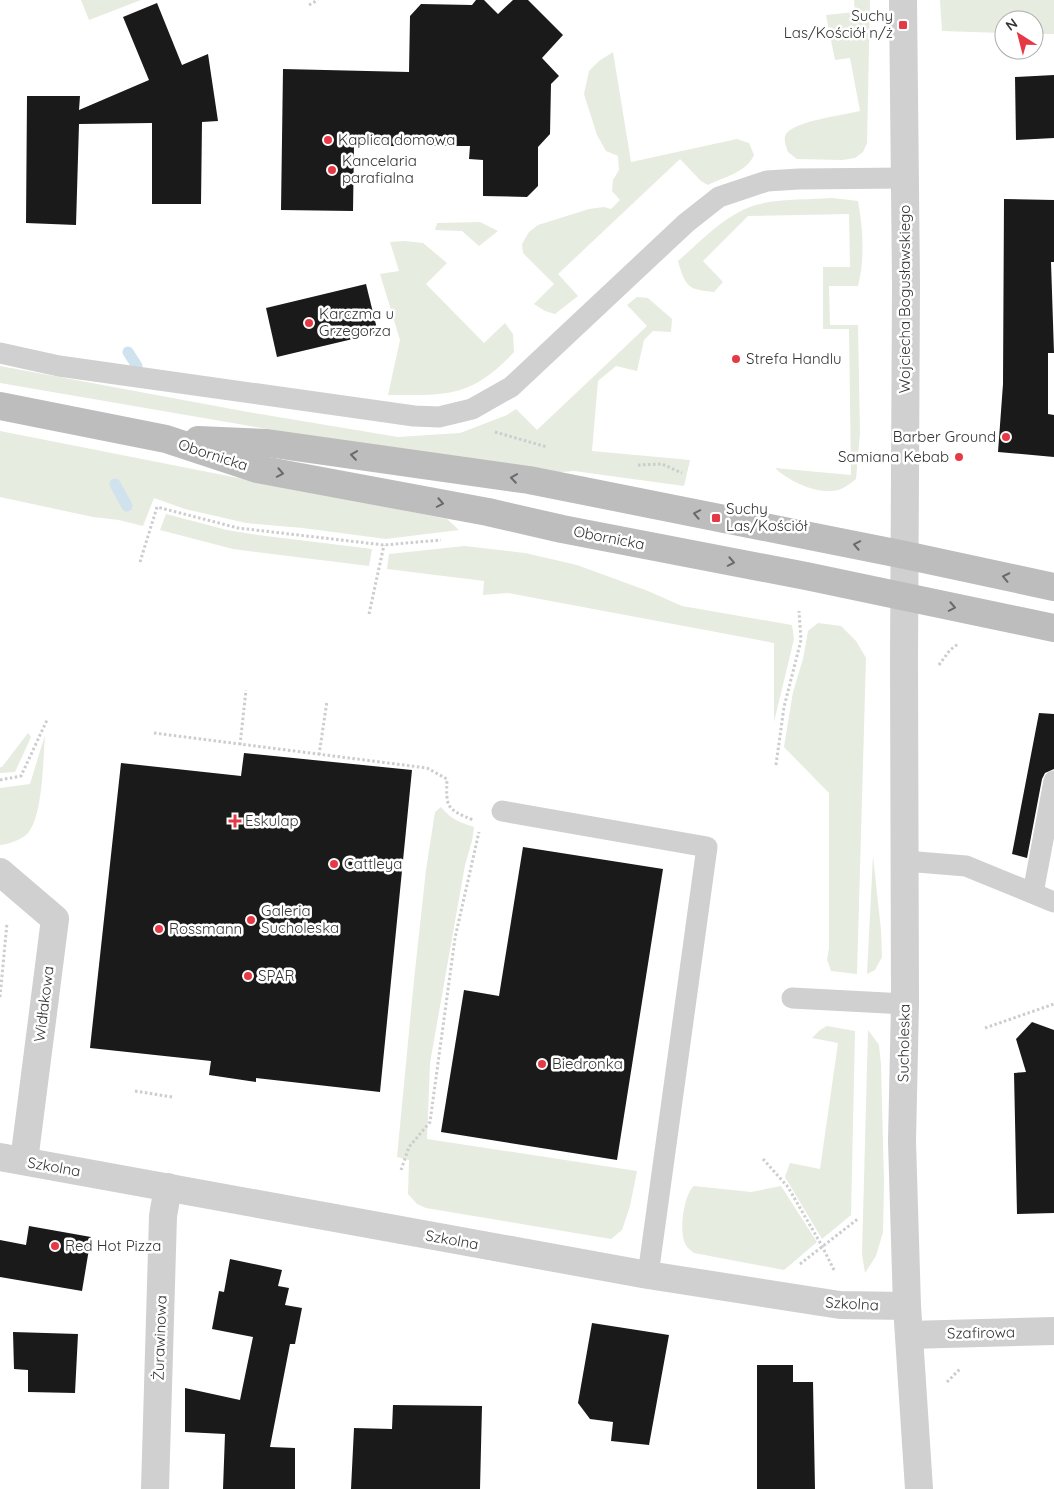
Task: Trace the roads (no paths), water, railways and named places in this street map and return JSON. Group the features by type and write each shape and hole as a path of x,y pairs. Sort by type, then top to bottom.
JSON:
{"main road":[{"name":"Obornicka","path":"0,406 166,439 257,469 488,512 562,529 1054,628"},
{"name":"Obornicka","path":"166,439 267,443 529,480 905,555 1054,587"}],"street":[{"name":"Wojciecha Bogusławskiego","path":"903,0 905,178 904,597"},
{"name":"Sucholeska","path":"904,597 905,1004 902,1141 907,1306 920,1489"},
{"name":"Widłakowa","path":"0,872 55,919 12,1159"},
{"name":"Szkolna","path":"12,1159 648,1275 840,1305 907,1306"},
{"name":"Żurawinowa","path":"155,1489 163,1216 168,1187"},
{"name":"Szafirowa","path":"909,1335 1054,1331"}],"lane":[{"path":"0,353 59,366 414,416 439,417 472,409 511,387 686,223 719,198 767,181 905,178"},
{"path":"1033,893 1054,781"},
{"path":"502,811 707,846 648,1275"},
{"path":"905,861 966,866 1054,902"},
{"path":"792,998 905,1004"}],"waterway":[{"path":"128,352 137,366"},
{"path":"115,484 127,506"}],"place":[{"name":"Suchy Las/Kościół n/ż","path":"903,25"},
{"name":"Kaplica domowa","path":"328,140"},
{"name":"Kancelaria parafialna","path":"332,170"},
{"name":"Karczma u Grzegorza","path":"309,323"},
{"name":"Strefa Handlu","path":"736,359"},
{"name":"Barber Ground","path":"1006,437"},
{"name":"Samiana Kebab","path":"959,457"},
{"name":"Suchy Las/Kościół","path":"716,518"},
{"name":"Eskulap","path":"235,821"},
{"name":"Cattleya","path":"334,864"},
{"name":"Galeria Sucholeska","path":"251,920"},
{"name":"Rossmann","path":"159,929"},
{"name":"SPAR","path":"248,976"},
{"name":"Biedronka","path":"542,1064"},
{"name":"Red Hot Pizza","path":"55,1246"}]}
